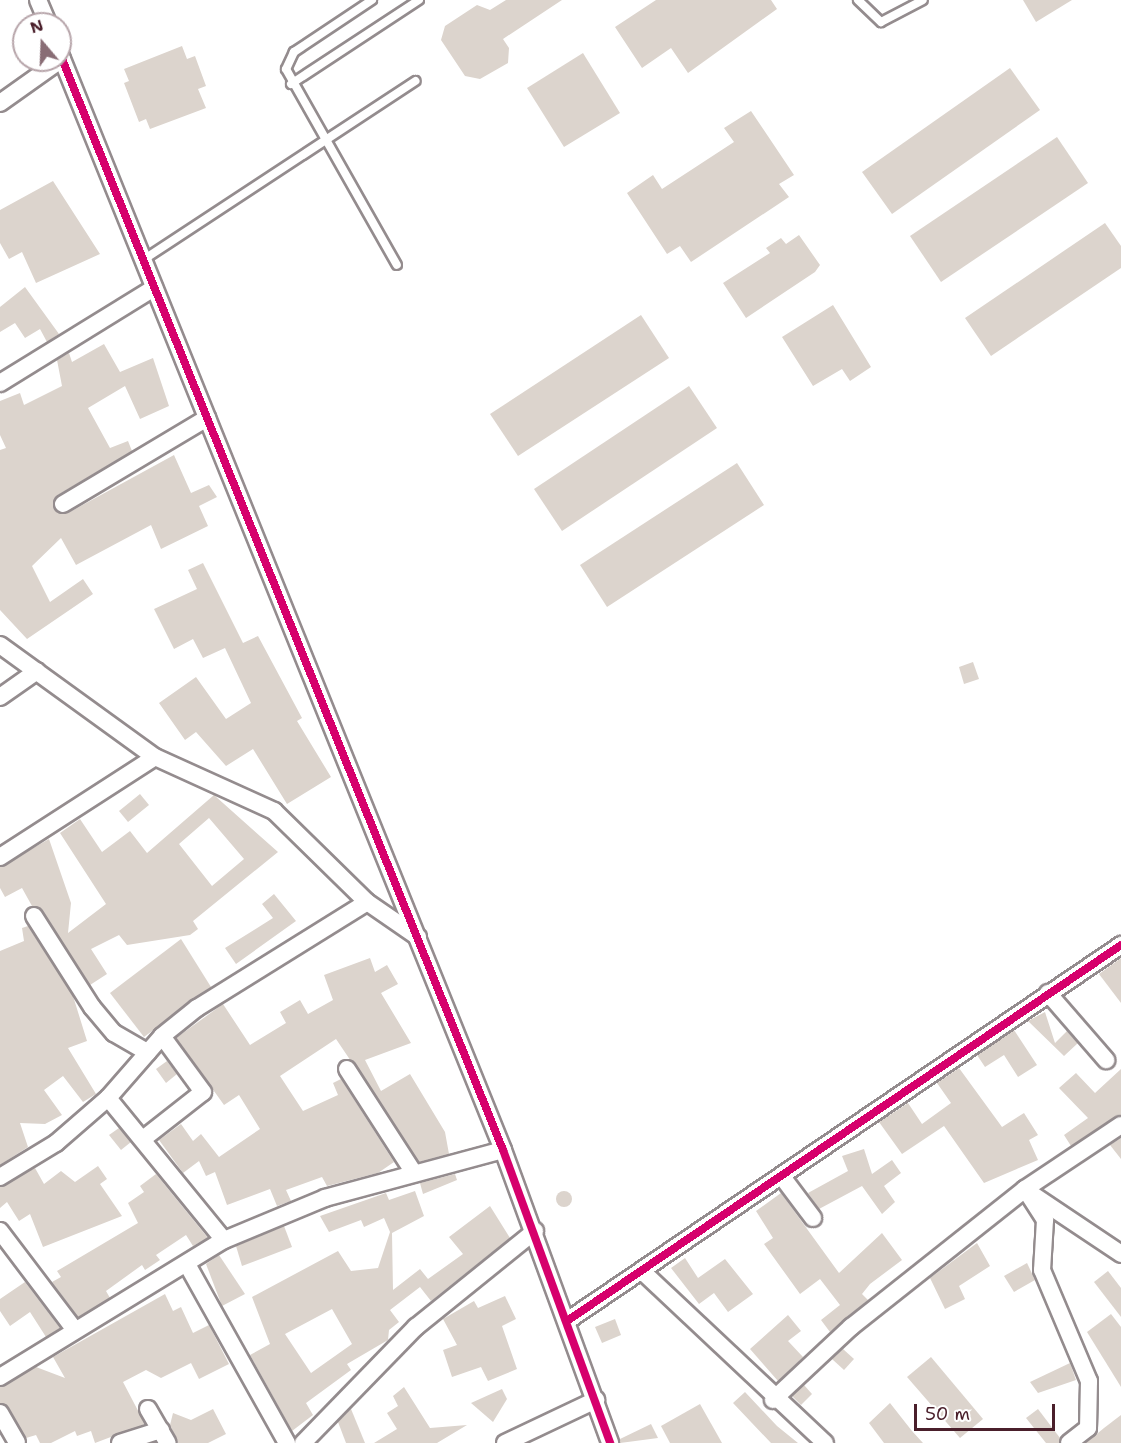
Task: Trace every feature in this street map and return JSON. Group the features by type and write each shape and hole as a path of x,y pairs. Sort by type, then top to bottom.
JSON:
{"street":[{"path":"0,103 41,72"},
{"path":"67,72 503,1150 535,1231 610,1443"},
{"path":"0,383 154,288"},
{"path":"63,504 207,418"},
{"path":"0,645 155,756 274,811 367,902 418,938"},
{"path":"0,697 37,671"},
{"path":"0,857 155,756"},
{"path":"0,1177 56,1143 108,1098 162,1036 197,1008 367,902"},
{"path":"34,916 92,1007 114,1033 148,1053"},
{"path":"567,1321 644,1273 1048,993 1121,945"},
{"path":"1048,993 1106,1060"},
{"path":"143,1139 203,1092 162,1036"},
{"path":"347,1069 412,1170"},
{"path":"108,1098 224,1240"},
{"path":"773,1400 850,1327 1025,1189 1121,1125"},
{"path":"0,1377 75,1330 188,1266 224,1240 325,1198 412,1170 503,1150"},
{"path":"783,1178 813,1218"},
{"path":"1025,1189 1121,1254"},
{"path":"1025,1189 1045,1220 1042,1270 1089,1381 1088,1428 1069,1443"},
{"path":"0,1231 75,1330"},
{"path":"303,1443 416,1327 535,1231"},
{"path":"188,1266 287,1443"},
{"path":"644,1273 773,1400 825,1443"},
{"path":"505,1443 596,1400"},
{"path":"120,1443 165,1436 147,1409"},
{"path":"0,1413 17,1443"}],"lane":[{"path":"372,0 294,52 286,61 291,84 397,265"},
{"path":"291,84 419,0"},
{"path":"858,0 881,22 923,0"},
{"path":"143,260 416,81"}],"building":[{"path":"506,0 562,0 503,39 509,48 508,63 480,79 465,76 441,40 445,26 477,5 490,10"},
{"path":"656,0 771,0 777,9 688,73 671,48 642,68 615,27"},
{"path":"1023,0 1072,0 1036,22"},
{"path":"182,46 187,59 195,56 206,86 198,89 206,108 150,129 146,119 139,122 124,83 129,81 124,69"},
{"path":"583,53 620,113 564,147 527,88"},
{"path":"1010,68 1040,110 892,214 862,172"},
{"path":"751,111 794,175 779,184 789,197 691,262 680,246 667,254 627,193 653,175 662,189 734,142 724,128"},
{"path":"1057,137 1088,183 941,282 910,236"},
{"path":"53,181 100,254 36,283 22,252 9,259 0,243 0,210"},
{"path":"1105,223 1121,246 1121,268 991,356 965,318"},
{"path":"799,235 820,265 815,272 746,318 723,283 770,253 766,248 781,238 786,244"},
{"path":"25,287 59,334 47,342 40,329 25,338 15,323 0,332 0,307"},
{"path":"833,305 871,367 850,381 842,369 813,386 782,337"},
{"path":"641,315 669,358 518,456 490,414"},
{"path":"104,344 120,372 153,358 169,406 140,419 125,386 88,408 110,448 128,441 132,451 58,495 54,510 68,513 174,455 191,493 209,485 217,497 199,506 208,526 161,549 151,525 76,565 61,538 32,566 50,602 83,579 93,594 27,639 0,610 0,450 6,448 0,435 0,401 20,393 24,405 62,386 57,360 69,353 72,362"},
{"path":"689,386 717,428 562,531 534,489"},
{"path":"737,463 764,505 607,607 580,565"},
{"path":"203,563 243,643 258,636 302,718 297,721 331,777 287,804 253,749 226,766 196,732 185,740 159,703 196,677 226,719 251,703 225,648 203,658 193,639 174,649 154,609 197,589 188,570"},
{"path":"973,662 979,679 964,684 959,667"},
{"path":"140,794 149,805 128,822 119,811"},
{"path":"214,795 278,852 193,921 198,929 190,935 127,945 119,935 91,949 107,974 90,985 42,910 32,906 22,888 5,897 0,888 0,867 49,839 71,903 68,933 106,904 60,833 80,819 102,852 130,831 147,853","holes":["209,818 244,859 212,886 179,844"]},
{"path":"274,894 296,921 236,964 225,948 273,918 262,904"},
{"path":"28,926 73,996 87,1041 68,1048 96,1094 83,1102 63,1076 44,1090 62,1115 45,1124 20,1123 28,1147 0,1165 0,951 24,941 22,928"},
{"path":"181,939 211,987 144,1037 110,993"},
{"path":"370,958 375,972 387,965 398,984 381,993 411,1043 365,1060 381,1091 410,1074 445,1132 449,1154 419,1162 336,1039 280,1076 303,1111 338,1095 333,1083 341,1079 394,1162 378,1173 327,1186 322,1177 286,1190 291,1201 277,1206 270,1189 227,1205 215,1172 206,1176 199,1161 183,1173 159,1140 181,1124 193,1141 201,1134 219,1157 260,1129 239,1095 224,1105 176,1038 223,1004 250,1045 286,1023 280,1012 300,1000 308,1014 333,1000 324,975"},
{"path":"1121,958 1121,1003 1099,974"},
{"path":"1045,1012 1055,1043 1067,1031 1078,1043 1064,1056 1028,1021"},
{"path":"1014,1030 1037,1065 1018,1077 1004,1055 985,1067 977,1055"},
{"path":"167,1061 177,1074 166,1083 156,1069"},
{"path":"959,1068 1002,1127 1024,1113 1038,1135 1029,1140 1038,1160 984,1183 944,1126 902,1154 879,1122 908,1103 922,1124 951,1103 937,1083"},
{"path":"1121,1069 1121,1115 1071,1146 1064,1135 1088,1118 1059,1088 1076,1073 1095,1093"},
{"path":"119,1128 131,1142 121,1150 109,1135"},
{"path":"1121,1138 1121,1159 1110,1145"},
{"path":"864,1149 872,1174 892,1160 901,1173 884,1186 895,1202 882,1214 862,1186 819,1209 808,1193 848,1171 842,1156"},
{"path":"98,1166 107,1179 100,1184 122,1216 43,1247 30,1214 19,1221 7,1202 0,1208 0,1187 35,1168 44,1184 61,1171 75,1182"},
{"path":"156,1174 208,1238 193,1246 186,1235 156,1255 160,1260 145,1270 142,1265 106,1291 110,1298 78,1317 52,1282 61,1277 57,1271 138,1223 128,1203 144,1192 140,1186"},
{"path":"455,1174 457,1180 423,1194 420,1183"},
{"path":"415,1191 424,1216 392,1233 393,1290 420,1269 428,1279 463,1254 449,1237 490,1206 510,1238 431,1301 420,1287 390,1310 399,1322 389,1330 388,1340 347,1364 351,1370 306,1403 313,1415 292,1431 250,1355 270,1344 252,1297 338,1251 351,1271 378,1268 390,1232 384,1218 364,1227 361,1220 329,1232 320,1216 386,1193 389,1200","holes":["332,1309 352,1344 311,1373 285,1334"]},
{"path":"564,1191 572,1199 564,1207 556,1199"},
{"path":"781,1193 839,1273 882,1233 902,1260 870,1284 862,1294 868,1300 830,1332 821,1320 840,1305 820,1279 800,1294 764,1244 773,1238 756,1211"},
{"path":"284,1226 292,1247 242,1266 236,1246"},
{"path":"977,1243 990,1266 959,1286 965,1299 945,1309 930,1278"},
{"path":"219,1255 245,1294 222,1306 206,1264"},
{"path":"685,1258 698,1278 725,1259 753,1294 728,1312 714,1293 699,1304 671,1268"},
{"path":"1027,1263 1035,1280 1014,1292 1004,1276"},
{"path":"1108,1271 1121,1288 1121,1317 1094,1282"},
{"path":"25,1282 60,1328 46,1337 30,1312 10,1326 0,1311 0,1299"},
{"path":"165,1294 173,1311 181,1307 193,1333 209,1325 229,1364 199,1379 191,1363 161,1378 146,1370 123,1382 145,1424 95,1443 91,1431 77,1436 75,1431 51,1443 40,1443 36,1435 26,1438 9,1408 0,1403 0,1387 36,1367 65,1378 53,1357"},
{"path":"505,1296 516,1319 502,1326 517,1369 488,1381 481,1367 452,1377 443,1350 457,1345 443,1319 474,1301 478,1308"},
{"path":"1111,1314 1121,1327 1121,1387 1087,1332"},
{"path":"788,1315 801,1331 788,1341 803,1357 778,1381 750,1349"},
{"path":"615,1319 621,1335 602,1343 595,1327"},
{"path":"843,1349 854,1359 844,1370 832,1359"},
{"path":"931,1357 983,1419 960,1438 907,1377"},
{"path":"1070,1363 1076,1380 1038,1393 1030,1382"},
{"path":"804,1385 812,1394 801,1405 792,1396"},
{"path":"404,1387 430,1428 467,1425 437,1443 374,1443 397,1429 387,1413 398,1406 393,1396"},
{"path":"502,1389 507,1399 493,1422 471,1403"},
{"path":"745,1392 777,1426 798,1443 771,1443 733,1403"},
{"path":"890,1403 923,1443 884,1443 869,1423"},
{"path":"700,1404 722,1443 670,1443 661,1426"},
{"path":"213,1409 226,1434 208,1443 178,1443 170,1425 173,1413 191,1420"},
{"path":"351,1409 365,1443 346,1443 338,1422"},
{"path":"1038,1409 1060,1438 1059,1443 1046,1443 1026,1418"},
{"path":"1121,1415 1121,1443 1086,1443 1104,1428"},
{"path":"651,1424 658,1438 620,1443 620,1439"}],"cycle path":[{"path":"67,72 503,1150 610,1443"},
{"path":"567,1321 1121,945"}]}
